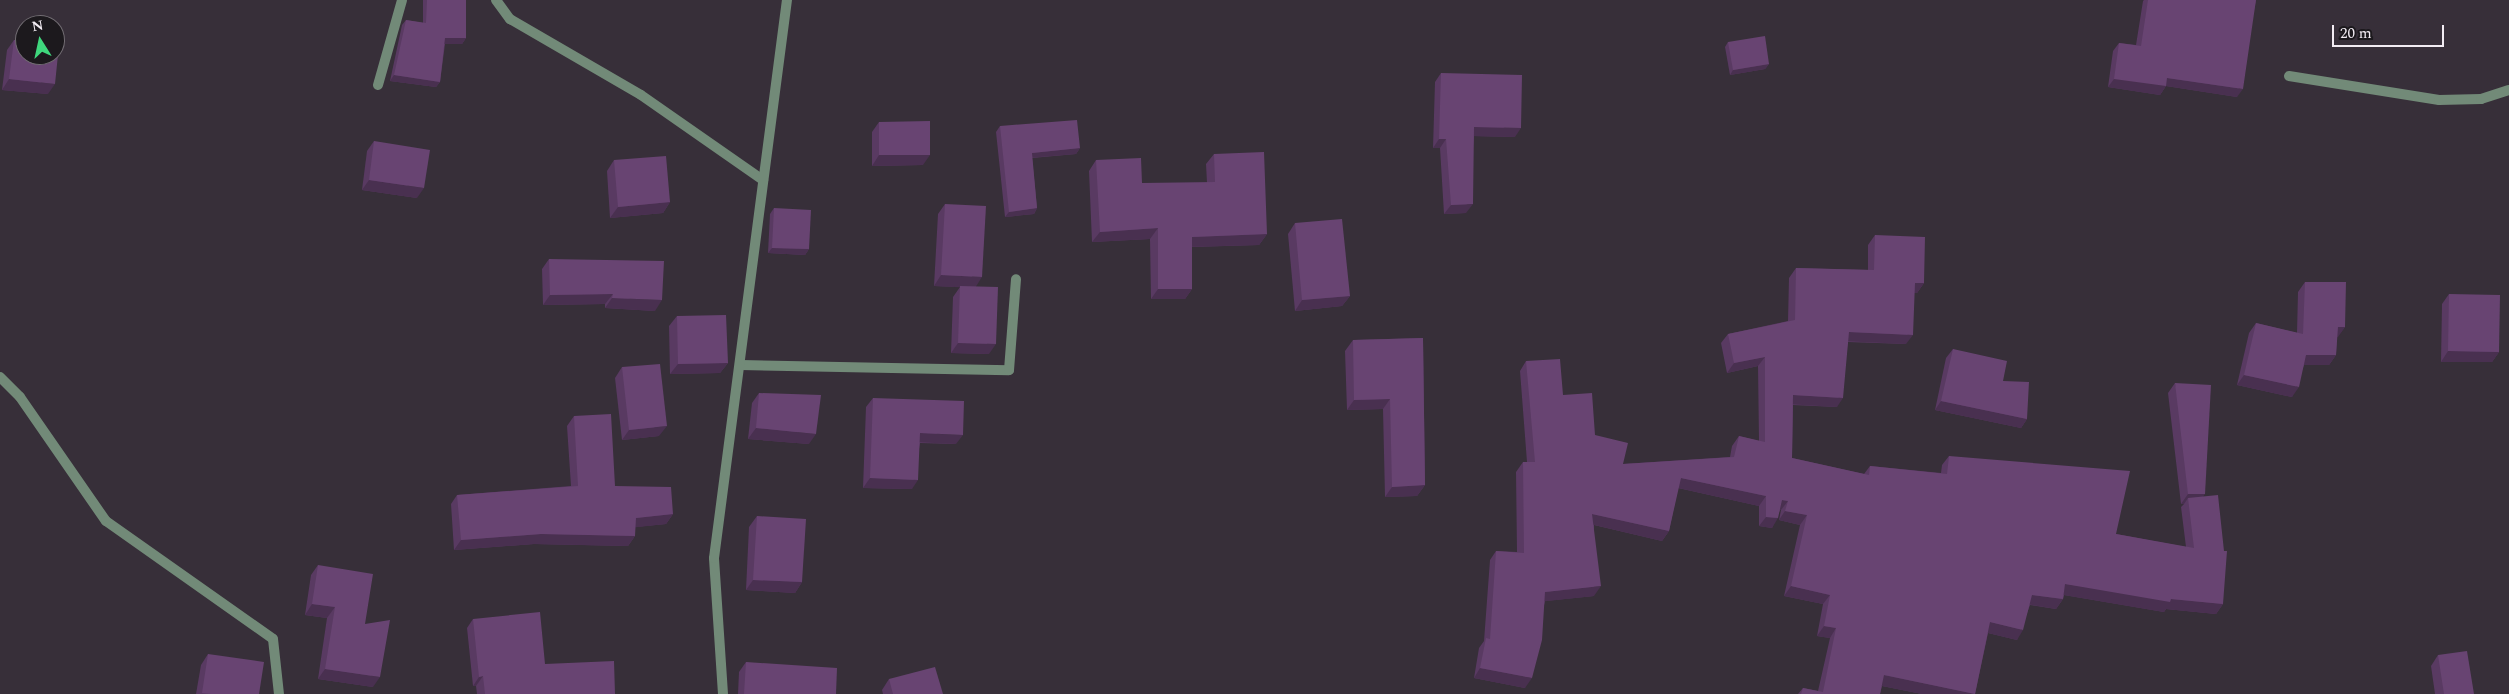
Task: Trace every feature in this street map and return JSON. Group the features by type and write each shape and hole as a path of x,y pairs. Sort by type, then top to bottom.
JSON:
{"street":[{"path":"378,86 402,0"},
{"path":"496,0 510,19 641,95 763,180"},
{"path":"723,694 714,558 741,365 787,0"},
{"path":"2290,76 2439,100 2481,99 2509,90"},
{"path":"741,365 1010,370 1016,279"},
{"path":"0,377 20,397 106,521 272,639 279,694"}],"building":[{"path":"427,0 466,0 466,38 445,38 440,82 394,75 406,20 426,23"},
{"path":"2148,0 2256,0 2243,89 2167,78 2166,86 2114,79 2119,43 2141,46"},
{"path":"1765,36 1769,64 1733,70 1728,42"},
{"path":"14,40 15,65 57,65 55,84 9,79"},
{"path":"1441,73 1522,75 1521,128 1474,127 1473,204 1451,205 1446,139 1439,139"},
{"path":"1077,120 1080,148 1032,153 1037,208 1009,212 1000,126"},
{"path":"930,121 930,155 879,155 879,122"},
{"path":"374,141 430,150 424,188 369,180"},
{"path":"1264,152 1267,234 1192,237 1192,289 1158,289 1158,228 1100,232 1096,160 1141,158 1142,183 1215,182 1214,154"},
{"path":"666,156 670,202 618,207 614,160"},
{"path":"945,204 986,206 982,277 941,275"},
{"path":"774,208 811,210 809,249 772,248"},
{"path":"1342,219 1350,296 1302,300 1295,223"},
{"path":"1875,235 1925,237 1924,283 1915,283 1913,335 1849,332 1843,398 1793,395 1792,458 1869,475 1870,466 1947,474 1949,456 2130,471 2116,534 2194,548 2188,498 2218,495 2224,551 2227,551 2223,604 2171,599 2170,602 2065,584 2063,599 2032,595 2023,630 1990,622 1975,694 1884,675 1880,694 1801,694 1803,688 1823,692 1836,628 1824,626 1830,595 1791,586 1807,515 1785,511 1788,501 1782,500 1778,518 1766,517 1766,496 1681,478 1669,531 1592,514 1601,586 1545,592 1542,640 1532,678 1480,668 1486,638 1490,639 1496,551 1524,553 1523,462 1535,462 1526,361 1560,359 1563,395 1592,393 1595,435 1628,443 1623,464 1734,457 1739,436 1765,442 1765,357 1734,363 1728,334 1795,320 1796,268 1874,270"},
{"path":"549,259 664,261 662,300 612,298 613,294 550,295"},
{"path":"2305,282 2346,282 2345,327 2338,327 2336,355 2306,355 2299,387 2244,375 2256,323 2303,334"},
{"path":"960,286 998,287 996,344 958,343"},
{"path":"2449,294 2500,295 2499,352 2448,351"},
{"path":"726,315 728,363 678,364 677,316"},
{"path":"1423,338 1425,485 1392,487 1390,399 1354,400 1353,340"},
{"path":"1953,349 2007,361 2003,381 2029,382 2027,419 1941,401"},
{"path":"660,364 667,426 629,430 622,367"},
{"path":"2175,383 2211,385 2205,494 2188,494"},
{"path":"759,393 821,395 816,434 756,428"},
{"path":"873,398 964,401 963,435 920,433 918,480 870,478"},
{"path":"611,414 615,486 671,487 673,514 636,518 635,536 541,534 461,540 457,495 578,486 574,416"},
{"path":"757,516 806,519 802,582 753,580"},
{"path":"318,565 373,574 365,624 390,620 380,677 325,669 335,607 312,604"},
{"path":"540,612 545,664 614,661 615,694 485,694 483,676 479,677 473,619"},
{"path":"2467,651 2474,694 2444,694 2438,655"},
{"path":"208,654 264,662 259,694 202,693"},
{"path":"746,662 837,668 836,694 744,694"},
{"path":"935,667 943,694 893,694 889,679"}]}
